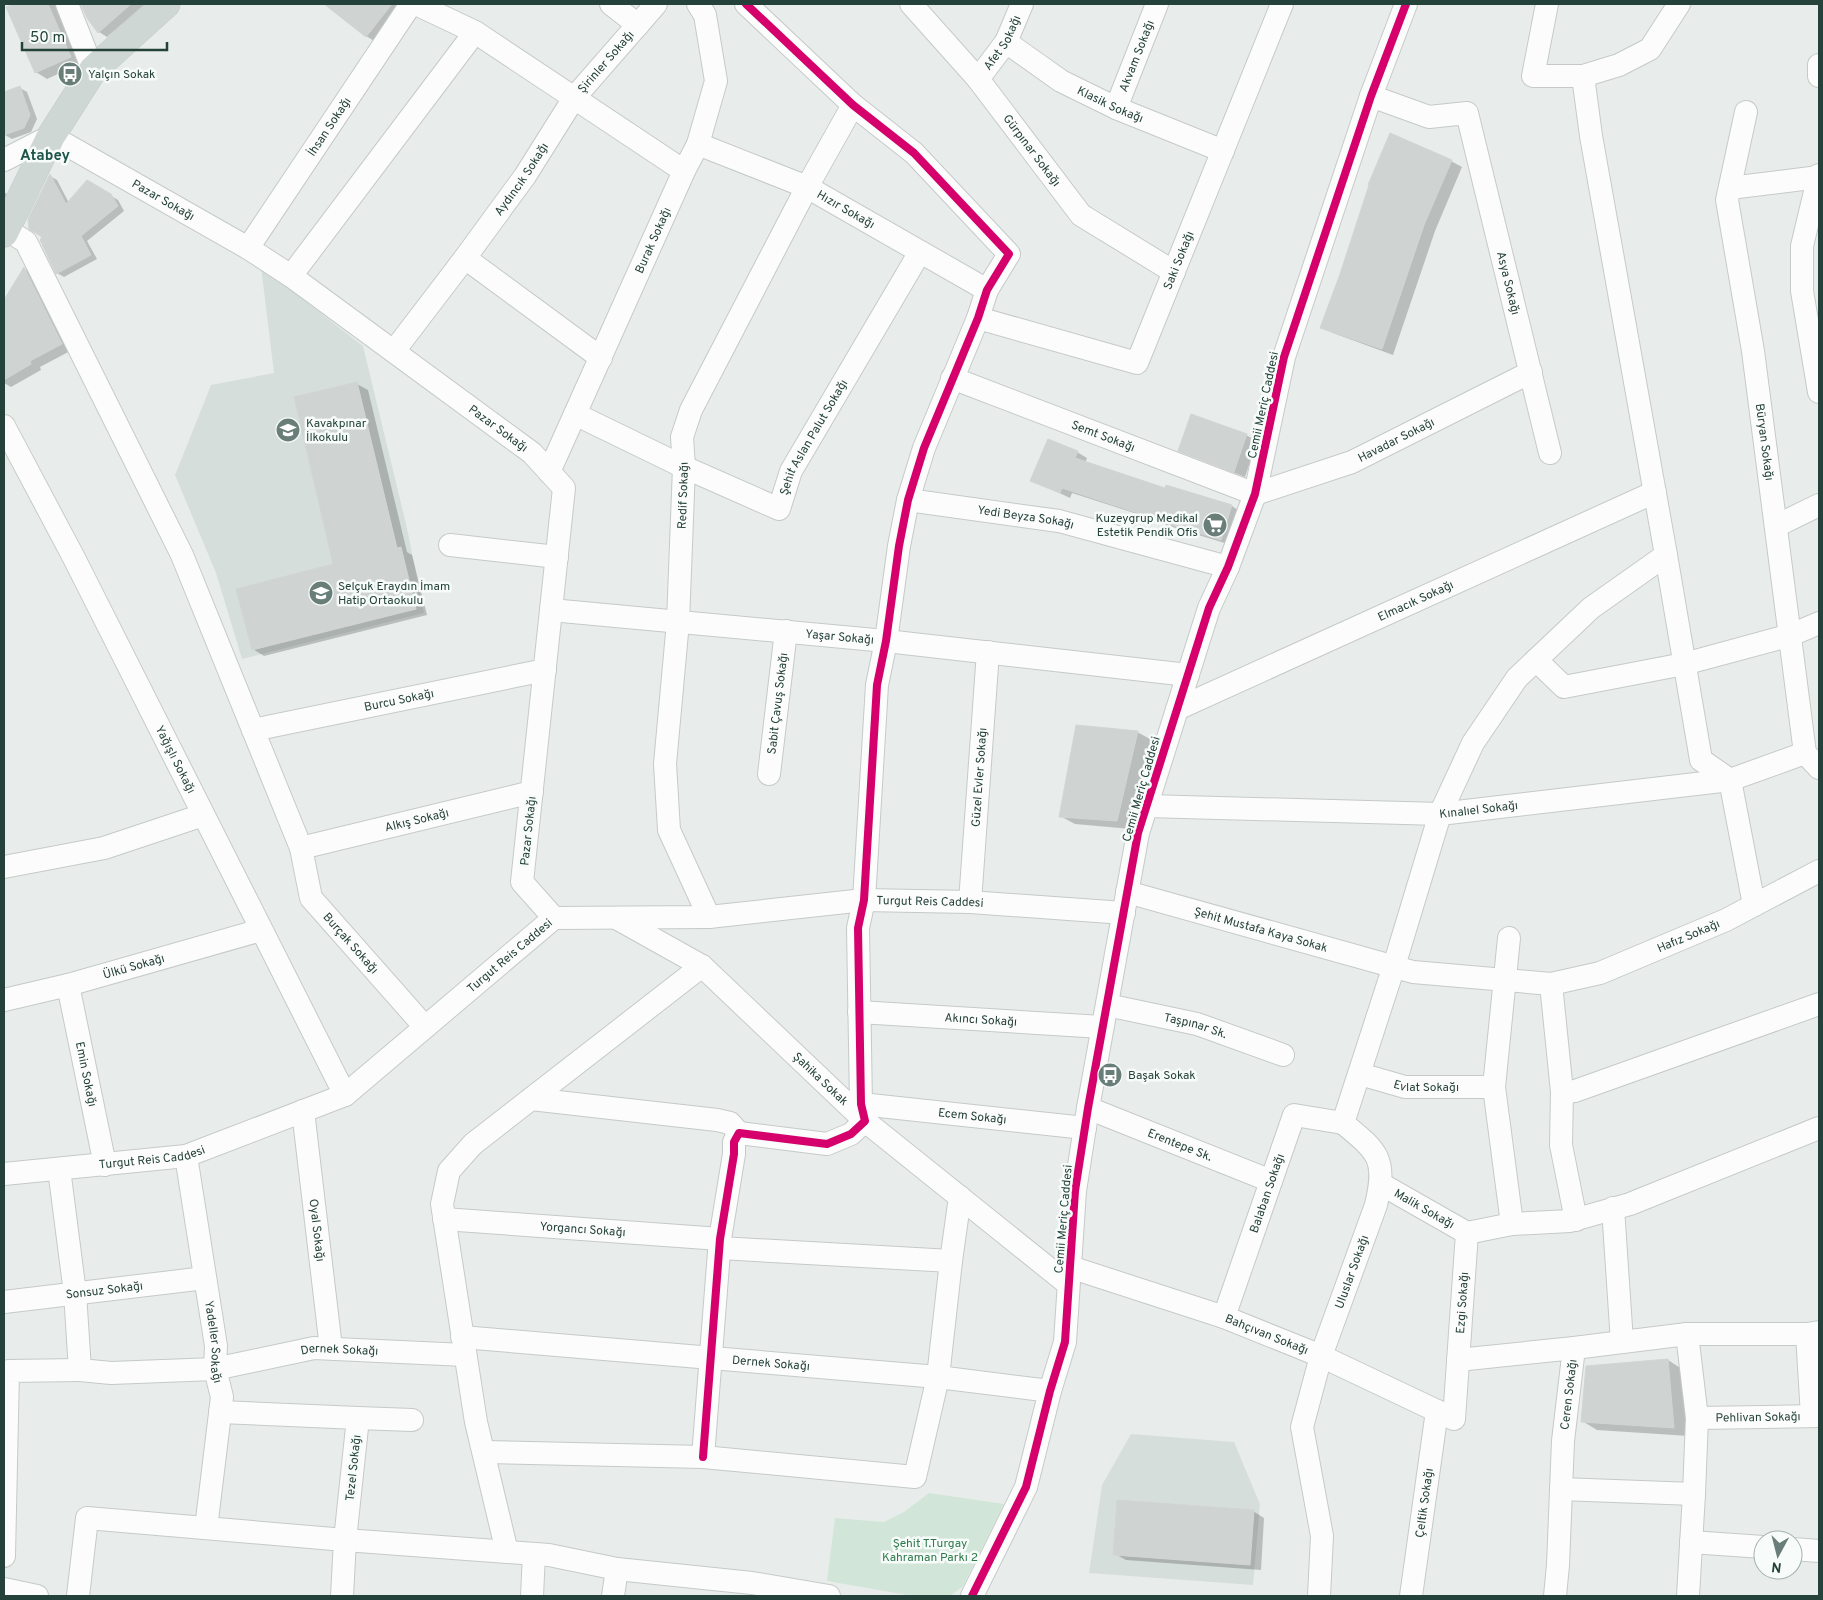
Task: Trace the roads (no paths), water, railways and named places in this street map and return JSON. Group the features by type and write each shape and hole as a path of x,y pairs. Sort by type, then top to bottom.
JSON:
{"main road":[{"path":"5,231 51,136 93,70 166,4"}],"street":[{"path":"67,4 93,70"},
{"name":"İhsan Sokağı","path":"248,248 411,4"},
{"path":"416,4 475,32 684,171"},
{"name":"Şirinler Sokağı","path":"611,4 638,25"},
{"name":"Şirinler Sokağı","path":"574,98 656,4"},
{"name":"Burak Sokağı","path":"549,472 684,171 698,144 716,81 705,15 698,4"},
{"path":"531,1099 717,1120 730,1123 739,1133 827,1144 851,1134 863,1113 858,928 864,900 877,685 886,640 899,546 908,500 924,448 978,318 987,290 1009,254 914,153 853,105 746,4"},
{"name":"Gürpınar Sokağı","path":"911,4 978,79 1080,215 1174,272"},
{"name":"Afet Sokağı","path":"978,79 1006,42 1022,4"},
{"name":"Akvam Sokağı","path":"1116,108 1157,4"},
{"name":"Saki Sokağı","path":"978,318 1137,363 1282,4"},
{"name":"Cemii Meriç Caddesi","path":"972,1596 1026,1487 1065,1342 1076,1191 1086,1118 1138,834 1208,608 1228,567 1255,494 1284,357 1371,96 1406,4"},
{"path":"1547,4 1533,76 1583,76 1619,65 1650,49 1679,4"},
{"path":"291,276 475,32"},
{"name":"Klasik Sokağı","path":"1006,42 1061,82 1116,108 1223,151"},
{"path":"1819,65 1819,76"},
{"path":"1583,76 1591,136 1701,760 1730,780 1754,906"},
{"name":"Asya Sokağı","path":"1371,96 1429,118 1468,113 1550,453"},
{"name":"Aydıncık Sokağı","path":"394,351 525,176 574,98"},
{"name":"Redif Sokağı","path":"709,917 669,830 665,764 678,622 684,467 682,437 691,410 807,188 853,105"},
{"name":"Büryan Sokağı","path":"1746,112 1728,200 1752,351 1791,635 1812,760"},
{"path":"4,160 51,136"},
{"name":"Pazar Sokağı","path":"51,136 248,248 291,276 532,453 564,488 522,882 554,918"},
{"name":"Hızır Sokağı","path":"698,144 807,188 987,290"},
{"path":"1730,188 1819,176 1802,246 1802,291 1819,392"},
{"name":"Burçak Sokağı","path":"5,231 26,242 178,547 301,848 311,898 425,1027"},
{"name":"Şehit Aslan Palut Sokağı","path":"575,414 684,467 779,509 791,472 920,252"},
{"path":"465,258 601,358"},
{"name":"Havadar Sokağı","path":"1255,494 1352,462 1531,372"},
{"name":"Semt Sokağı","path":"952,378 1255,494"},
{"name":"Yağışlı Sokağı","path":"4,426 74,558 345,1095"},
{"name":"Elmacık Sokağı","path":"1177,709 1655,492"},
{"name":"Yedi Beyza Sokağı","path":"908,500 1059,521 1228,567"},
{"path":"1776,526 1819,505"},
{"path":"450,545 557,557"},
{"path":"1343,1123 1394,966 1440,814 1473,743 1517,678 1591,608 1666,555"},
{"name":"Yaşar Sokağı","path":"551,610 886,640 1188,675"},
{"path":"1536,660 1564,687 1684,664 1791,635 1819,623"},
{"name":"Sabit Çavuş Sokağı","path":"769,774 786,632"},
{"name":"Güzel Evler Sokağı","path":"970,902 988,652"},
{"name":"Burcu Sokağı","path":"253,730 545,670"},
{"name":"Kınalıel Sokağı","path":"1147,806 1440,814 1730,780 1812,760"},
{"name":"Alkış Sokağı","path":"301,848 532,792"},
{"path":"4,867 104,848 203,815"},
{"name":"Hafız Sokağı","path":"1504,980 1551,984 1600,973 1726,920 1819,871"},
{"name":"Turgut Reis Caddesi","path":"4,1174 186,1156 345,1095 554,918 709,917 864,900 1126,903"},
{"name":"Şehit Mustafa Kaya Sokak","path":"1126,903 1413,972 1504,980"},
{"name":"Şahika Sokak","path":"616,918 702,966 863,1113 960,1197 1069,1276"},
{"name":"Ülkü Sokağı","path":"4,1000 68,985 261,930"},
{"path":"1509,938 1494,1087 1512,1224"},
{"path":"508,1552 476,1422 444,1219 442,1204 449,1171 473,1144 702,966"},
{"path":"1551,984 1562,1092 1561,1144 1576,1220"},
{"name":"Emin Sokağı","path":"68,985 105,1164"},
{"path":"1562,1092 1575,1091 1819,1004"},
{"name":"Taşpınar Sk.","path":"1107,1005 1197,1024 1282,1055"},
{"name":"Akıncı Sokağı","path":"859,1012 1102,1028"},
{"name":"Evlat Sokağı","path":"1360,1074 1405,1087 1494,1087"},
{"name":"Oyal Sokağı","path":"303,1112 331,1348"},
{"name":"Ecem Sokağı","path":"863,1113 1086,1118"},
{"name":"Balaban Sokağı","path":"1224,1317 1294,1115 1343,1123"},
{"name":"Erentepe Sk.","path":"1086,1118 1271,1181"},
{"name":"Uluslar Sokağı","path":"1320,1596 1322,1536 1302,1427 1321,1356 1376,1205 1381,1184 1380,1164 1370,1146 1343,1123"},
{"path":"1466,1233 1512,1224 1576,1220 1630,1204 1819,1128"},
{"path":"703,1457 720,1244 734,1154 734,1142 739,1133"},
{"name":"Yadeller Sokağı","path":"186,1156 216,1346 215,1369 222,1398 206,1528"},
{"path":"58,1169 75,1293 80,1370"},
{"name":"Malik Sokağı","path":"1381,1184 1466,1233"},
{"path":"484,1452 703,1457 915,1477 938,1377 960,1197"},
{"path":"1614,1208 1622,1342"},
{"name":"Yorgancı Sokağı","path":"444,1219 720,1244 951,1261"},
{"name":"Ezgi Sokağı","path":"1445,1415 1458,1360 1466,1233"},
{"name":"Bahçıvan Sokağı","path":"1069,1276 1224,1317 1321,1356 1445,1415"},
{"name":"Sonsuz Sokağı","path":"4,1302 205,1278"},
{"path":"1813,1333 1815,1416"},
{"name":"Ceren Sokağı","path":"1555,1596 1563,1440 1574,1348 1687,1334 1813,1333"},
{"path":"1687,1334 1697,1418 1688,1596"},
{"name":"Dernek Sokağı","path":"4,1556 8,1372 80,1370 111,1373 215,1369 314,1348 464,1346 711,1357 938,1377 1050,1392"},
{"path":"1458,1360 1574,1348"},
{"name":"Tezel Sokağı","path":"220,1412 358,1418 345,1540 342,1596"},
{"name":"Çeltik Sokağı","path":"1411,1596 1445,1415"},
{"name":"Pehlivan Sokağı","path":"1697,1418 1815,1416"},
{"path":"358,1418 412,1420"},
{"path":"1561,1489 1694,1494"},
{"path":"78,1596 87,1518 549,1555 616,1568 751,1589 829,1596"},
{"path":"1691,1542 1753,1546"},
{"path":"1803,1550 1819,1551 1819,1560"},
{"path":"532,1596 534,1554"},
{"path":"613,1596 616,1568"},
{"path":"4,1589 37,1596"}],"place":[{"name":"Yalçın Sokak","path":"70,74"},
{"name":"Kavakpınar İlkokulu","path":"288,430"},
{"name":"Kuzeygrup Medikal Estetik Pendik Ofis","path":"1215,525"},
{"name":"Selçuk Eraydın İmam Hatip Ortaokulu","path":"321,593"},
{"name":"Başak Sokak","path":"1110,1075"}],"district":[{"name":"Atabey","path":"45,155"}],"park label":[{"name":"Şehit T.Turgay Kahraman Parkı 2","path":"930,1550"}]}
